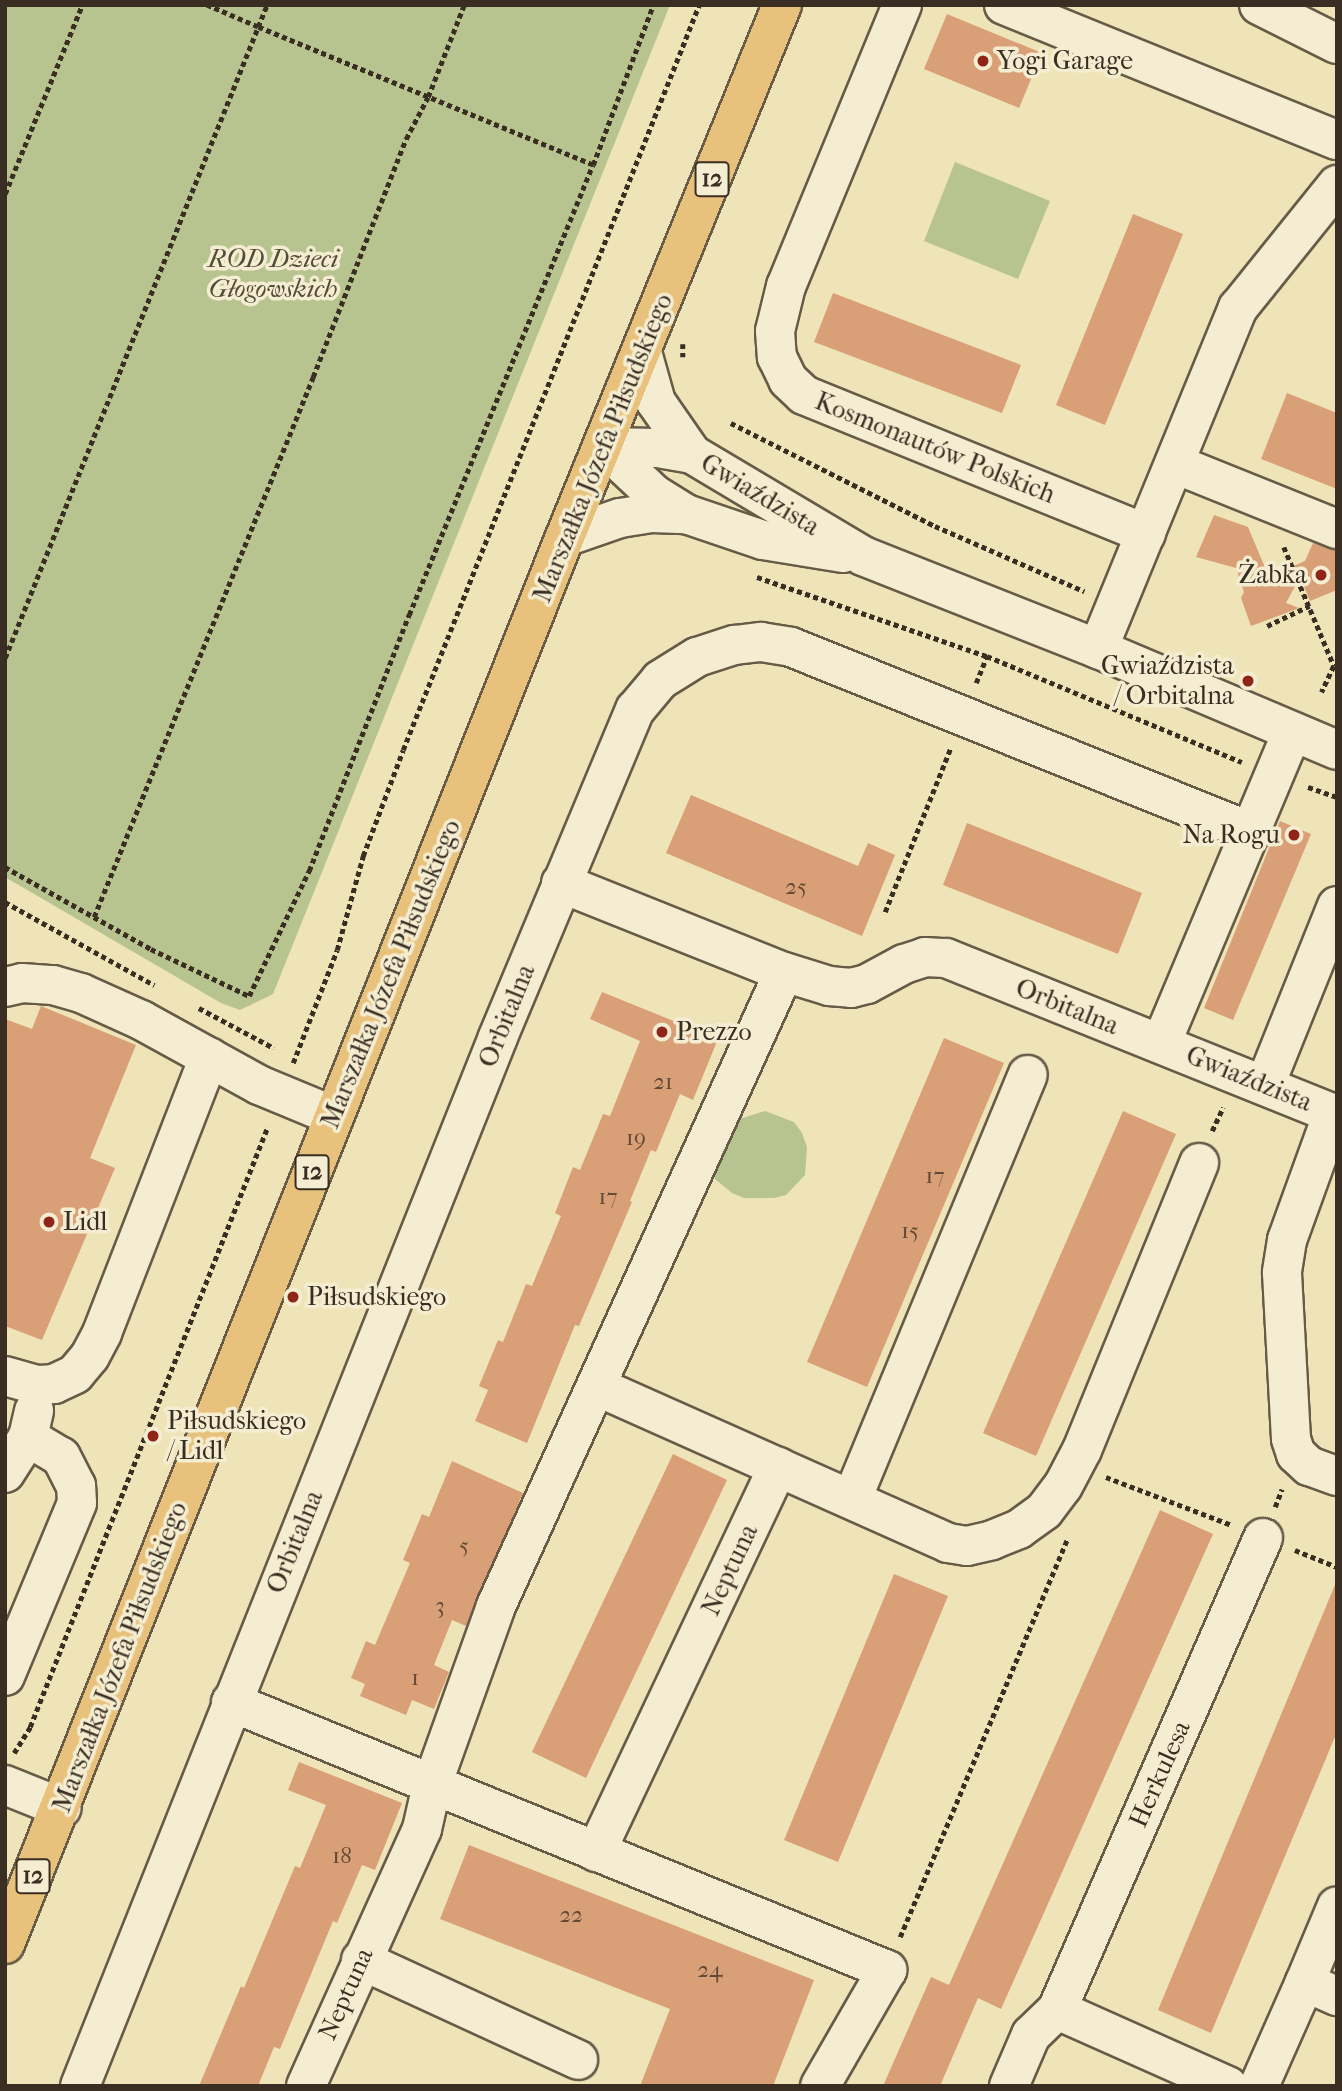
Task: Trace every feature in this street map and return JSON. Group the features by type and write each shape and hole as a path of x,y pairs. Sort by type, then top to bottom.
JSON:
{"main road":[{"name":"Marszałka Józefa Piłsudskiego","path":"5,1944 62,1808 146,1586 565,537 604,447 782,5"}],"street":[{"name":"Kosmonautów Polskich","path":"902,5 786,286 775,331 777,357 788,380 804,395 1146,534"},
{"path":"1004,5 1337,140"},
{"path":"1259,5 1337,44"},
{"path":"1098,649 1238,308 1337,185"},
{"path":"642,352 656,402 692,454"},
{"name":"Gwiaździsta","path":"604,447 658,448 692,454 863,556 1098,649 1337,750"},
{"name":"Gwiaździsta","path":"604,447 654,494 686,514 763,540 863,556"},
{"path":"1175,464 1337,529"},
{"path":"565,537 620,518 652,513 686,514"},
{"name":"Orbitalna","path":"80,2086 231,1702 561,883 635,710 660,680 697,657 735,645 761,642 791,647 1251,832"},
{"path":"1161,1044 1292,733"},
{"name":"Orbitalna","path":"561,883 784,972 829,986 851,988 867,984 904,964 925,957 946,958 1161,1044"},
{"path":"1251,1080 1337,906"},
{"name":"Neptuna","path":"306,2086 422,1829 432,1785 496,1606 598,1387 784,972"},
{"path":"5,987 22,983 53,985 81,993 141,1020 281,1094 334,1116"},
{"name":"Gwiaździsta","path":"1161,1044 1335,1114"},
{"path":"5,1473 28,1437 21,1380 54,1384 75,1374 90,1356 102,1333 209,1056"},
{"path":"852,1499 1028,1075"},
{"path":"1335,1114 1287,1240 1282,1273 1291,1438 1296,1454 1309,1466 1337,1476"},
{"path":"598,1387 948,1543 967,1546 992,1541 1019,1529 1044,1511 1074,1465 1199,1163"},
{"path":"5,1676 77,1503 76,1486 61,1457 45,1444 28,1437"},
{"name":"Neptuna","path":"596,1852 778,1467"},
{"name":"Herkulesa","path":"1009,2086 1031,2035 1057,2010 1263,1538"},
{"path":"231,1702 887,1970 820,2086"},
{"path":"9,1770 62,1808"},
{"path":"1259,2086 1321,1989 1337,1906"},
{"path":"361,1960 578,2060"},
{"path":"1057,2010 1228,2086"}],"path":[{"path":"5,194 82,5"},
{"path":"207,5 593,165"},
{"path":"5,658 267,5"},
{"path":"94,918 313,377 406,139 428,97 464,5"},
{"path":"5,867 94,918 249,996 309,871 409,615 593,165 653,5"},
{"path":"9,1770 30,1727 281,1094 337,950 363,856 394,774 699,5"},
{"path":"731,423 935,526 1116,605"},
{"path":"1265,501 1334,666 1322,692"},
{"path":"755,576 987,656 1250,765"},
{"path":"1267,626 1309,606"},
{"path":"885,912 987,656"},
{"path":"1296,783 1337,797"},
{"path":"5,902 161,988"},
{"path":"195,1006 274,1048"},
{"path":"1199,1163 1251,1080"},
{"path":"1263,1538 1296,1454"},
{"path":"1074,1465 1337,1567"},
{"path":"887,1970 1072,1527"}],"green space":[{"name":"ROD Dzieci Głogowskich","path":"5,5 670,5 273,994 240,1010 221,1003 5,877"},
{"path":"955,162 1050,201 1018,279 924,241"},
{"path":"765,1111 794,1122 802,1133 807,1147 805,1175 786,1195 774,1198 744,1198 732,1193 715,1179 707,1159 730,1122"}],"building":[{"name":"Yogi Garage","path":"947,14 1042,53 1019,108 924,69"},
{"path":"1133,214 1183,234 1105,425 1056,405"},
{"path":"833,293 1021,365 1002,413 814,342"},
{"path":"1287,393 1337,413 1337,489 1261,459"},
{"path":"1214,515 1248,527 1269,577 1305,561 1313,543 1337,550 1337,590 1310,601 1300,577 1286,603 1299,608 1251,626 1241,598 1244,592 1236,568 1196,557"},
{"path":"691,795 858,866 868,843 895,855 862,936 666,853"},
{"path":"1280,821 1311,834 1233,1020 1204,1008"},
{"path":"967,823 1142,893 1118,954 943,885"},
{"path":"602,992 718,1039 693,1100 680,1094 656,1152 651,1150 630,1201 632,1202 579,1326 575,1325 527,1443 475,1421 488,1390 479,1386 498,1340 503,1342 526,1284 532,1286 561,1216 555,1213 573,1167 580,1170 603,1114 610,1116 640,1041 590,1019"},
{"name":"Lidl","path":"41,1006 136,1045 90,1158 115,1168 42,1340 5,1326 5,1019 32,1029"},
{"path":"944,1038 1004,1063 867,1387 807,1362"},
{"path":"1123,1111 1176,1134 1036,1456 983,1433"},
{"path":"673,1454 727,1480 586,1778 532,1752"},
{"path":"452,1461 523,1493 466,1626 452,1620 434,1665 449,1672 434,1709 412,1700 406,1715 360,1696 365,1684 351,1678 366,1641 375,1645 410,1563 403,1560 422,1514 429,1517"},
{"path":"1160,1510 1213,1534 1001,2009 978,1998 940,2086 883,2086 931,1977 949,1985"},
{"path":"894,1574 948,1596 838,1862 784,1840"},
{"path":"1337,1580 1337,1732 1211,2033 1158,2010"},
{"path":"299,1762 402,1803 375,1870 362,1865 337,1923 333,1921 280,2049 274,2047 258,2086 199,2086 295,1866 300,1868 326,1805 288,1790"},
{"path":"469,1845 814,1980 773,2086 640,2086 670,2009 440,1919"}],"place":[{"name":"Yogi Garage","path":"983,61"},
{"name":"Żabka","path":"1321,575"},
{"name":"Gwiaździsta / Orbitalna","path":"1248,681"},
{"name":"Na Rogu","path":"1294,835"},
{"name":"Prezzo","path":"662,1032"},
{"name":"Lidl","path":"49,1222"},
{"name":"Piłsudskiego","path":"293,1297"},
{"name":"Piłsudskiego / Lidl","path":"153,1436"}]}
